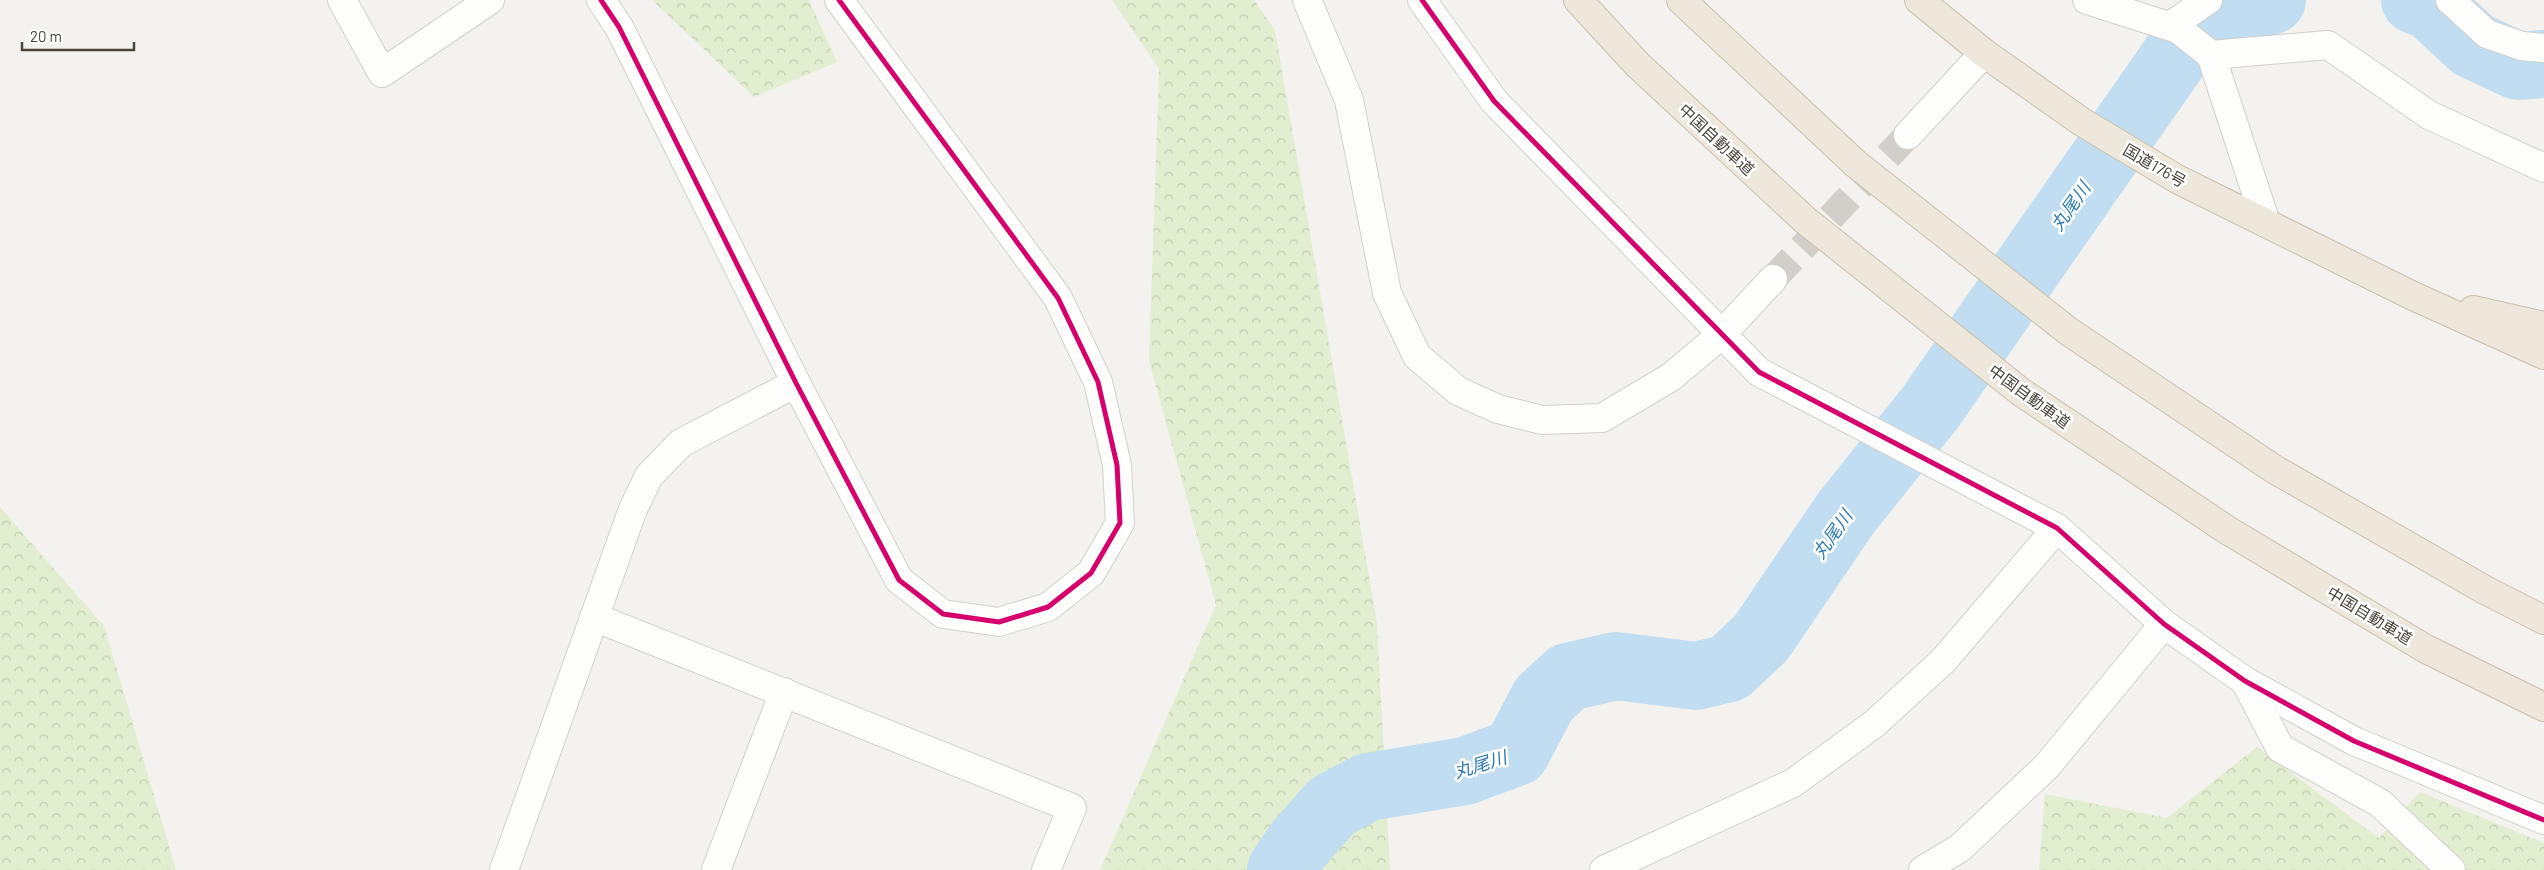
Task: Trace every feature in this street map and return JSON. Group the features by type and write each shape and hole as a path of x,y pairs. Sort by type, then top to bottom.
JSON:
{"highway":[{"name":"中国自動車道","path":"1578,0 1638,65 1805,220 2021,392 2227,530 2426,648 2544,707"},
{"path":"1681,0 1856,164 2068,331 2274,468 2485,590 2544,620"},
{"name":"国道176号","path":"1920,0 1984,53 2082,122 2177,179 2411,295 2544,355"},
{"name":"国道176号","path":"2411,295 2544,326"}],"street":[{"path":"342,0 382,73 490,0"},
{"path":"601,0 619,27 796,384 899,580 943,614 999,622 1048,607 1091,573 1120,523 1117,465 1098,382 1058,298 839,0"},
{"path":"1307,0 1349,100 1387,293 1417,356 1458,391 1498,410 1542,420 1602,418 1671,377 1721,335 1773,279"},
{"path":"1422,0 1494,101 1759,372 2057,528 2164,624 2245,681 2354,741 2544,820"},
{"path":"2087,0 2178,29 2211,55 2266,223"},
{"path":"2170,26 2208,0"},
{"path":"2450,0 2486,34 2522,46 2544,48"},
{"path":"2211,55 2328,45 2429,115 2544,168"},
{"path":"1908,134 1984,53"},
{"path":"504,870 633,509 649,476 681,443 796,384"},
{"path":"1604,870 1792,783 1874,724 1943,662 2057,528"},
{"path":"594,617 1072,808 1046,870"},
{"path":"1923,870 1960,848 2048,766 2164,624"},
{"path":"2245,681 2280,748 2380,803 2451,870"},
{"path":"716,870 784,692"}],"green space":[{"path":"652,0 809,0 837,62 754,97"},
{"path":"1112,0 1254,0 1275,30 1377,623 1390,870 1100,870 1216,605 1149,361 1159,69"},
{"path":"0,507 104,626 176,870 0,870"},
{"path":"2257,747 2379,838 2420,792 2544,843 2544,870 2039,870 2045,794 2167,818"}],"waterway":[{"name":"丸尾川","path":"1281,870 1297,846 1332,806 1368,787 1465,771 1516,752 1544,699 1568,677 1616,666 1696,676 1729,668 1761,638 1846,513 1930,408 2183,45 2237,11 2272,0"},
{"name":"丸尾川","path":"2415,0 2431,6 2473,45 2518,66 2544,64"}],"tunnel":[{"path":"1773,279 1908,135"}],"cycle path":[{"path":"601,0 619,27 796,383 899,580 943,614 999,622 1048,607 1091,573 1120,523 1117,465 1098,382 1058,298 839,0"},
{"path":"1422,0 1494,101 1759,372 2057,528 2164,624 2245,681 2354,741 2544,820"}]}
